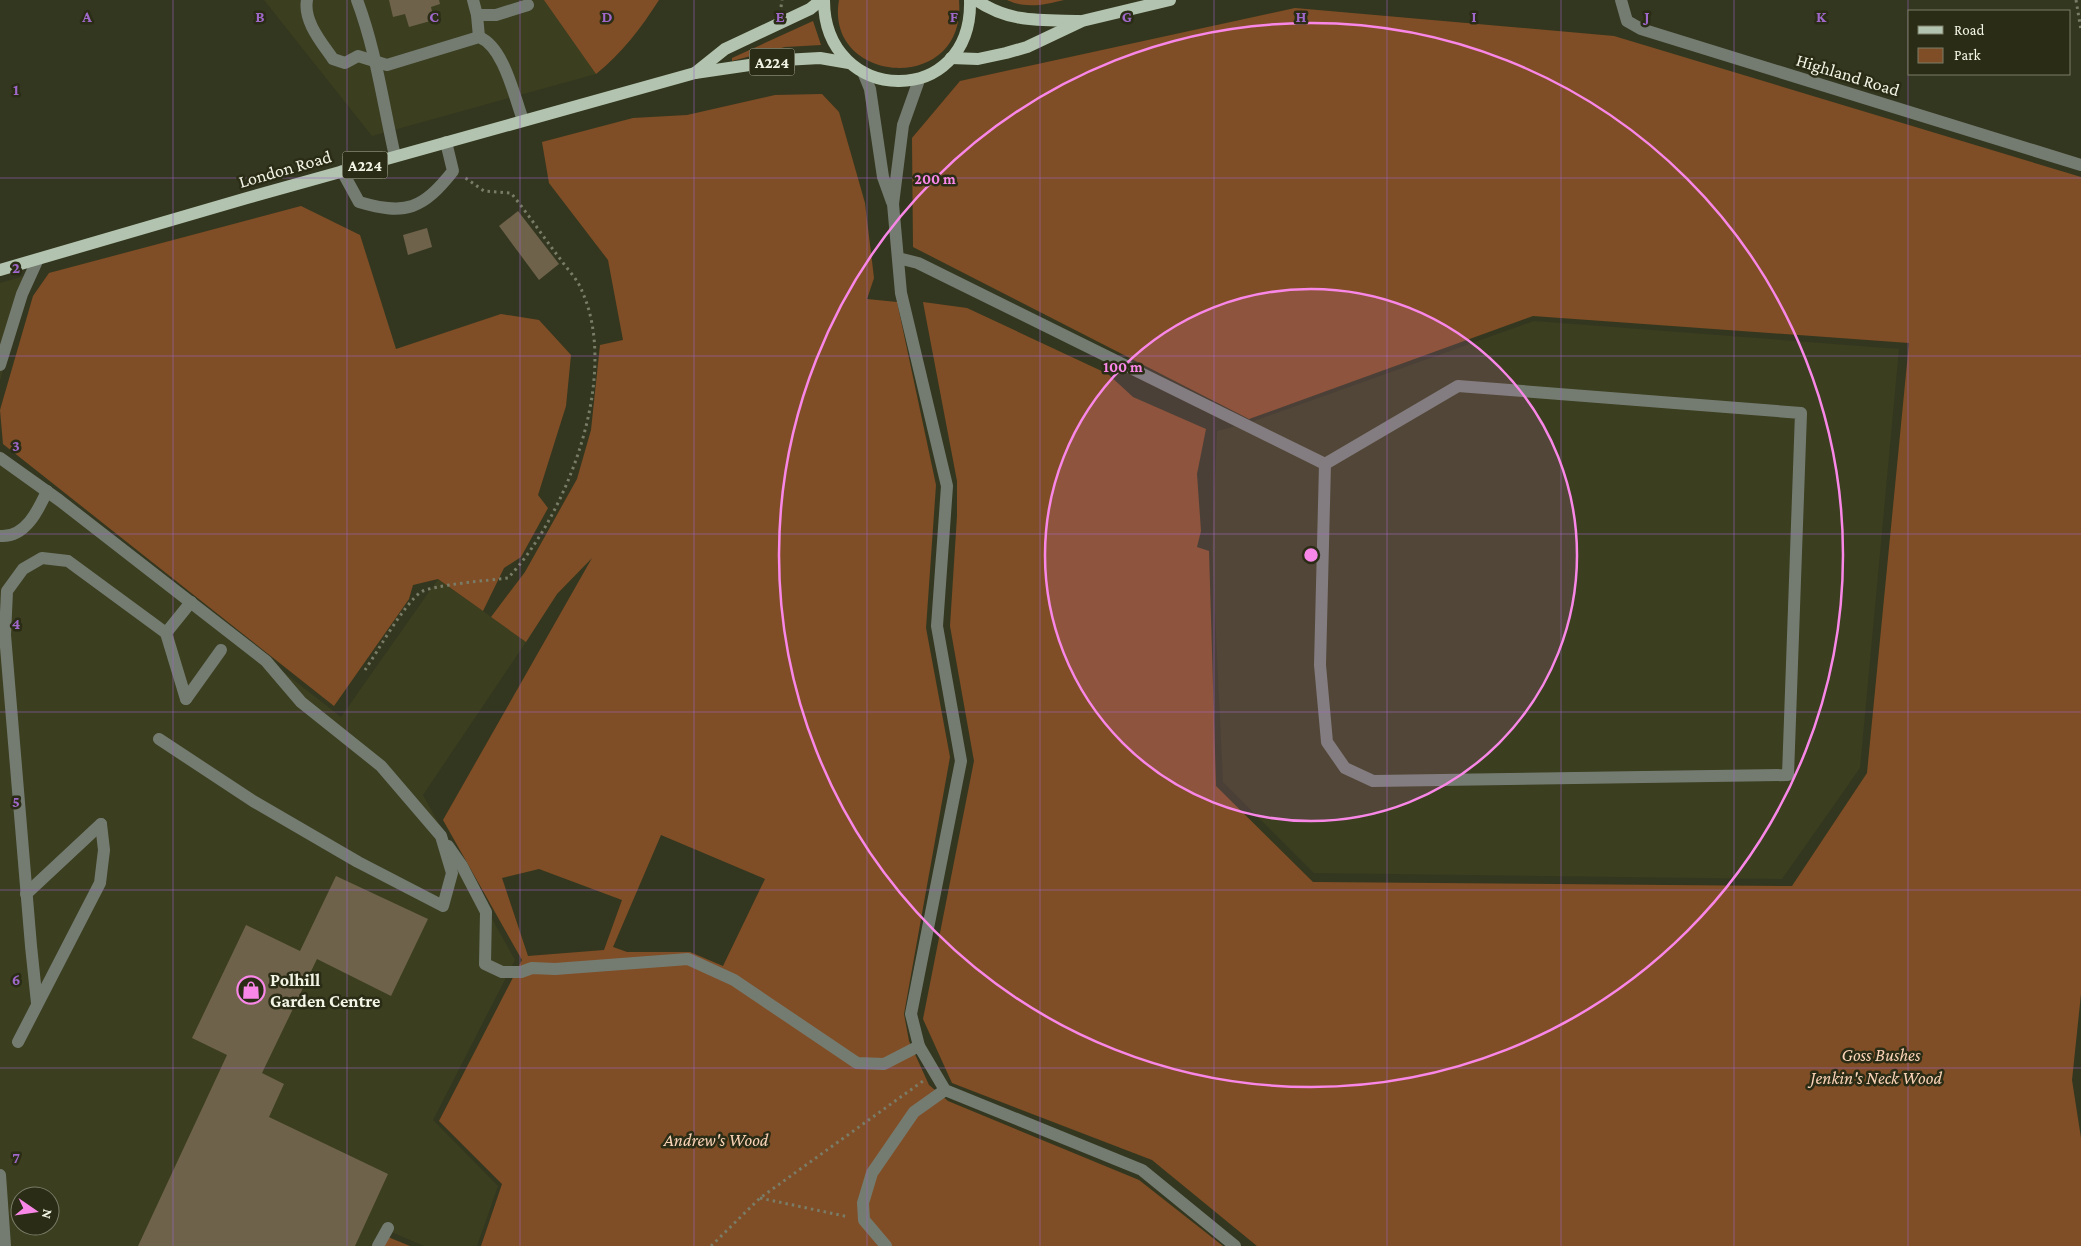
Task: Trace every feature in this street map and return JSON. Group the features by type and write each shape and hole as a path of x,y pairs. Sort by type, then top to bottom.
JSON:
{"main road":[{"path":"822,0 829,35 839,53 849,63 863,72 877,78 893,81 919,80 942,68 952,58 967,31 970,0"},
{"name":"London Road","path":"695,73 725,49 810,9 822,0"},
{"path":"976,0 993,11 1013,18 1082,21"},
{"path":"952,58 978,59 1006,54 1026,47 1082,21 1170,0"},
{"name":"London Road","path":"0,270 37,261 342,171 695,73 784,60 820,58 849,63"}],"street":[{"path":"308,0 306,9 315,31 333,59 345,63 358,56 374,63 387,65 479,37 489,41 504,65 523,120"},
{"path":"357,0 370,33 374,63 395,156"},
{"path":"472,0 477,15 479,37"},
{"name":"Highland Road","path":"1621,0 1627,21 1641,29 2081,165"},
{"path":"477,15 496,15 528,5"},
{"path":"863,72 870,89 883,177 893,204"},
{"path":"919,80 903,125 893,204 901,293 946,486 937,626 961,761 911,1014 918,1046 945,1090 1142,1170 1235,1246"},
{"path":"342,171 359,202 381,208 406,209 436,193 453,171 446,142"},
{"path":"898,258 918,263 1325,464"},
{"path":"0,365 22,294 37,261"},
{"path":"1458,386 1801,413 1788,775 1373,781 1345,768 1327,742 1320,665 1325,464 1458,386"},
{"path":"0,458 47,491 266,660 301,702 381,766 441,836 462,866 486,912 484,964 502,972 521,972 532,968 555,969 688,959 734,980 857,1063 884,1064 918,1046"},
{"path":"0,536 7,537 25,527 38,511 47,491"},
{"path":"38,1004 26,894 5,635 7,591 23,569 42,558 68,561 166,634 186,699 221,650"},
{"path":"166,634 191,602"},
{"path":"159,739 253,801 358,862 442,906 452,874 441,836"},
{"path":"18,1042 100,883 104,850 101,824 26,894"},
{"path":"886,1246 864,1220 863,1203 872,1172 914,1112 945,1090"},
{"path":"0,1175 5,1246"},
{"path":"378,1246 388,1228"}],"path":[{"path":"2076,0 2081,30"},
{"path":"364,670 409,605 422,592 477,581 508,578 528,558 566,490 577,458 592,398 597,353 592,316 582,290 511,193 484,191 453,171"},
{"path":"711,1246 760,1198 935,1073"},
{"path":"760,1198 864,1220"}],"shaded area":[{"path":"264,0 548,0 596,74 372,136"},
{"path":"35,273 24,293 0,381 0,283"},
{"path":"1534,321 1899,349 1860,768 1782,879 1314,873 1223,782 1212,550 1217,431 1251,422"},
{"name":"Polhill Garden Centre","path":"0,450 341,717 438,579 526,642 423,795 515,960 433,1120 498,1186 477,1246 424,1246 382,1228 373,1246 0,1246"}],"green space":[{"path":"544,0 659,0 630,40 596,74"},
{"path":"839,0 959,0 956,31 942,52 921,65 896,68 872,63 853,49 840,28"},
{"path":"1007,0 1064,0 1042,5 1028,5"},
{"name":"Goss Bushes","path":"1295,8 1614,36 2081,177 2081,994 2072,1080 2081,1138 2081,1246 1257,1246 1152,1160 952,1083 923,1019 974,761 950,626 957,516 957,481 923,302 967,308 1108,374 1133,397 1206,429 1197,474 1201,531 1197,547 1209,551 1216,786 1313,882 1792,886 1867,773 1909,343 1533,316 1249,419 913,247 912,138 960,81"},
{"path":"813,21 821,45 785,47 732,61 732,58"},
{"name":"Andrew's Wood","path":"822,94 839,112 865,203 874,278 867,299 897,302 936,485 926,628 950,757 904,1014 909,1041 929,1085 948,1101 1139,1180 1223,1246 481,1246 502,1184 439,1121 522,960 443,820 592,558 557,594 526,642 491,617 525,572 577,479 591,430 600,345 623,340 608,260 549,183 542,142 633,118 687,115 775,95","holes":["661,835 765,879 723,966 690,952 627,952 613,947","539,869 622,900 604,950 528,956 502,878"]},
{"path":"301,206 360,235 396,349 501,314 539,320 571,355 566,406 538,495 548,508 521,557 504,568 483,611 438,579 413,585 409,599 334,706 3,444 0,410 33,296 49,273"},
{"path":"383,1235 410,1246 378,1246"}],"building":[{"path":"389,0 439,0 440,4 431,7 434,20 409,27 405,14 393,17"},
{"path":"518,211 559,264 539,280 499,226"},
{"path":"427,228 432,247 408,255 403,235"},
{"path":"336,876 428,919 391,996 317,959 262,1073 284,1084 269,1117 388,1174 355,1246 138,1246 227,1055 192,1038 246,925 300,951"}],"place":[{"name":"Polhill Garden Centre","path":"251,990"}],"park label":[{"name":"Jenkin's Neck Wood","path":"1876,1078"}]}
